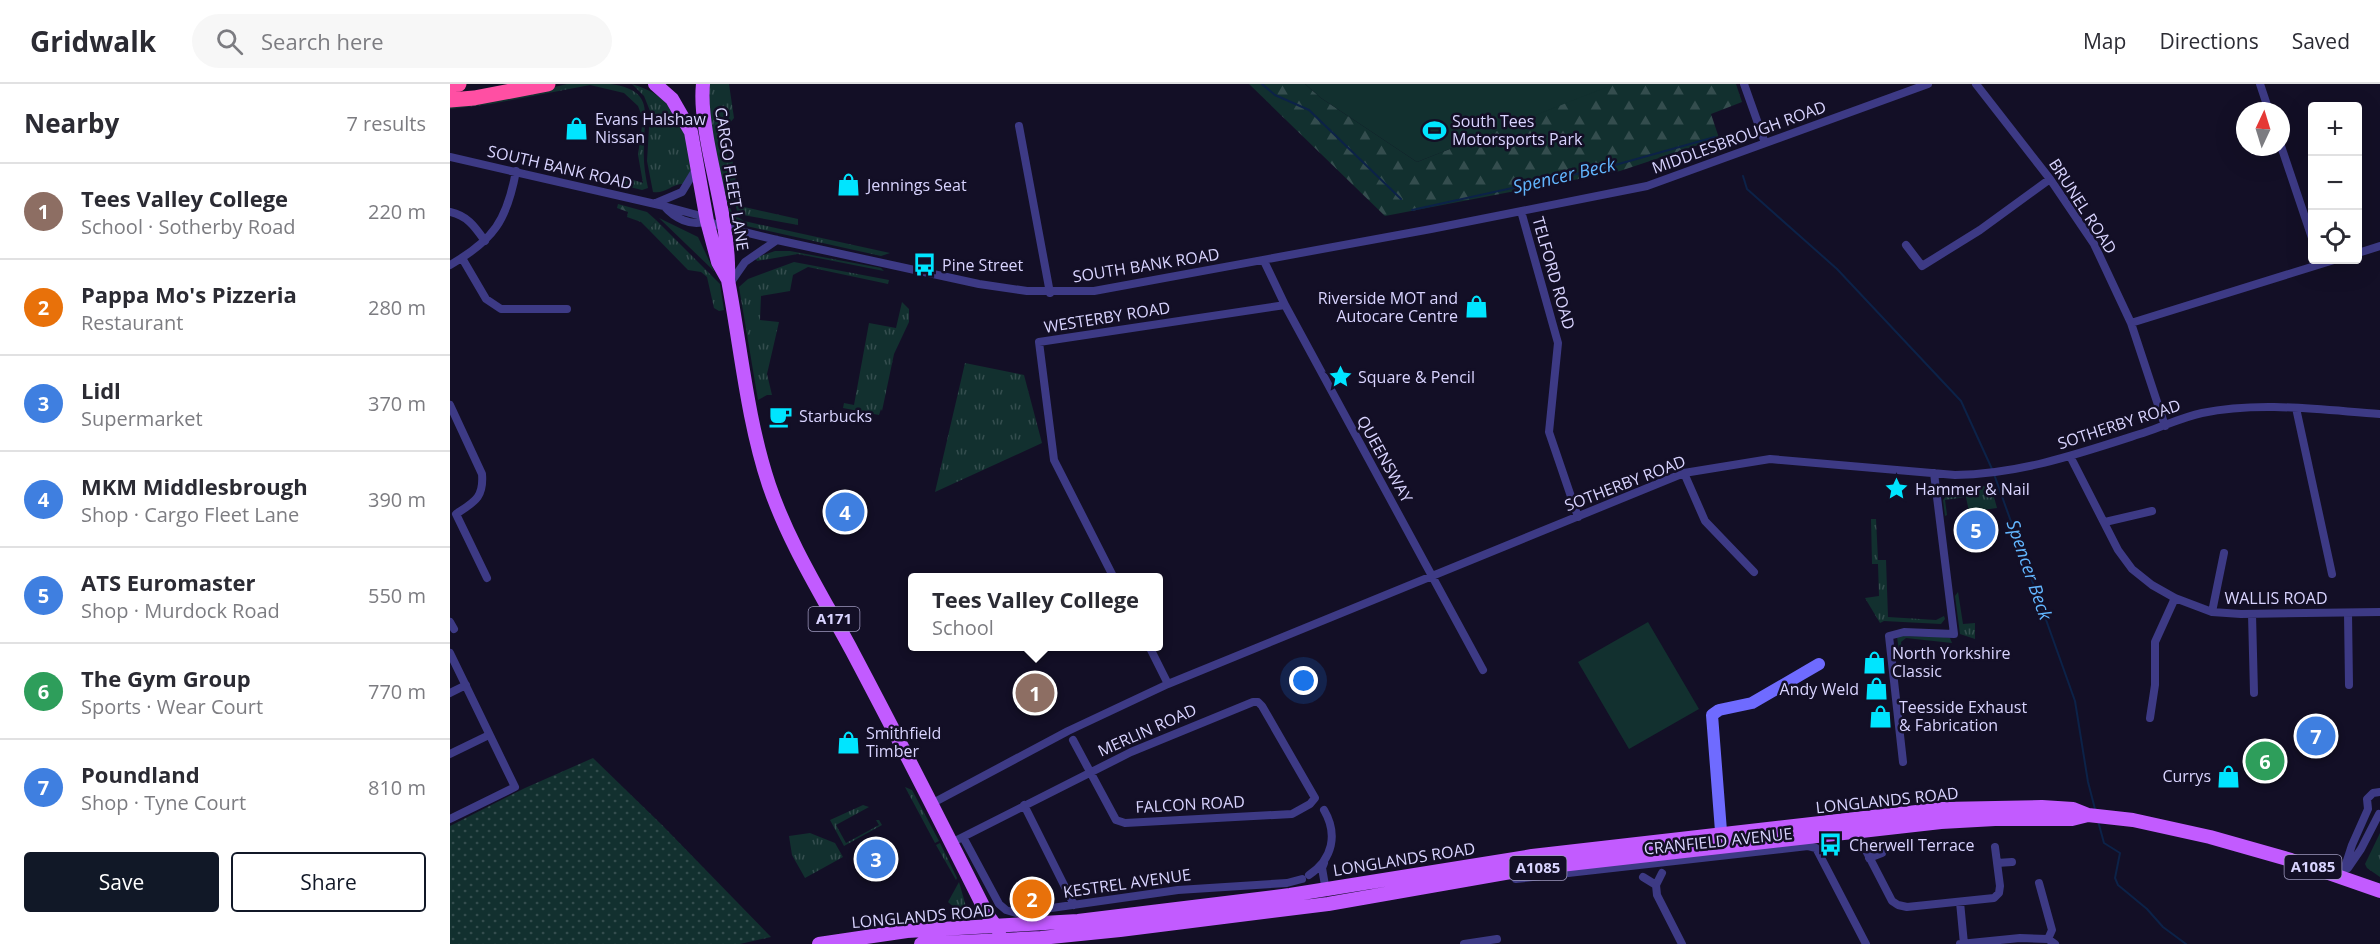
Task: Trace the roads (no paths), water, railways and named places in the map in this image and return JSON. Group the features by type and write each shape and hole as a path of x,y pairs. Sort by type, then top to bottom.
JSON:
{"highway":[{"path":"450,85 459,84"},
{"path":"450,100 505,93 548,84"}],"main road":[{"name":"CARGO FLEET LANE","path":"655,84 672,99 686,119 691,132 706,221 718,262 729,283"},
{"name":"CARGO FLEET LANE","path":"703,84 703,113 724,227 729,261 729,283 755,430 762,460 779,511 931,804 957,840 987,914 1007,942"},
{"name":"LONGLANDS ROAD","path":"921,944 1007,942 1328,904 1534,868 1943,809 1995,807 2073,809 2095,815"},
{"name":"LONGLANDS ROAD","path":"819,944 907,931 1078,921 1532,856 1941,822 2072,819 2095,815"},
{"name":"A1085","path":"2095,815 2133,820 2210,837 2342,876 2380,891"}],"street":[{"path":"1744,84 1765,143"},
{"name":"MIDDLESBROUGH ROAD","path":"1521,211 1647,186 1928,84"},
{"name":"BRUNEL ROAD","path":"1976,84 2050,179 2094,244 2132,323 2165,426"},
{"path":"2260,84 2266,102"},
{"path":"1019,126 1050,292"},
{"path":"2284,156 2308,224"},
{"name":"SOUTH BANK ROAD","path":"450,157 664,206 701,216 706,221 724,227 777,240 979,284 1050,292 1094,291 1120,287 1521,211"},
{"path":"652,204 682,192 691,181 698,165"},
{"path":"450,265 485,241 504,217 512,197 516,171"},
{"path":"1906,245 1922,266 1980,230 2050,179"},
{"name":"TELFORD ROAD","path":"1521,211 1558,343 1548,432 1578,517"},
{"path":"450,212 462,215 472,222 485,241"},
{"path":"729,283 745,262 777,240"},
{"path":"2362,251 2380,246"},
{"path":"462,258 486,299 501,309 567,309"},
{"name":"QUEENSWAY","path":"1264,261 1285,305 1483,670"},
{"path":"2132,323 2311,264"},
{"name":"WESTERBY ROAD","path":"1111,573 1054,460 1039,342 1285,305"},
{"path":"450,405 482,474 483,486 480,495 456,514 487,578"},
{"name":"SOTHERBY ROAD","path":"931,804 1068,731 1168,684 1684,473 1770,459 1934,473 1984,474 2070,456 2200,414 2232,408 2296,408 2380,414"},
{"path":"2296,408 2332,574"},
{"name":"WALLIS ROAD","path":"2070,456 2118,550 2132,569 2152,585 2175,598 2212,612 2252,614 2380,612"},
{"path":"1684,473 1706,521 1754,572"},
{"path":"1903,762 1889,636 1904,632 1954,634 1934,473"},
{"path":"2105,522 2152,511"},
{"path":"2212,612 2224,553"},
{"path":"2150,718 2155,685 2155,642 2175,598"},
{"path":"2348,613 2349,685"},
{"path":"2252,614 2254,693"},
{"path":"1152,651 1168,684"},
{"path":"450,653 515,787 450,819"},
{"path":"1722,841 1712,715 1719,710 1752,703 1819,664"},
{"path":"450,693 466,685"},
{"name":"MERLIN ROAD","path":"957,840 1090,772 1181,730 1258,702 1315,798"},
{"path":"450,754 489,735"},
{"name":"FALCON ROAD","path":"1073,740 1116,820 1125,823 1292,814 1311,804 1315,798"},
{"path":"2342,876 2352,845 2368,809 2368,797 2380,792"},
{"path":"1024,805 1074,905"},
{"path":"2342,876 2361,849 2379,814 2368,809"},
{"path":"1324,810 1333,831 1324,861 1328,904"},
{"name":"KESTREL AVENUE","path":"957,840 999,904 1006,910 1016,913 1178,890 1287,883 1306,877 1324,861"},
{"path":"1862,843 1892,901 1898,905 1907,906 1994,898 1999,893 1995,846"},
{"name":"CRANFIELD AVENUE","path":"1516,879 1808,846 1816,848 1866,944"},
{"path":"1869,858 1882,853"},
{"path":"1997,863 2012,862"},
{"path":"1662,873 1656,885 1657,895 1682,944"},
{"path":"1643,877 1656,885"},
{"path":"1960,902 1962,944 2029,938 2051,941 2052,930 2039,883"},
{"path":"1464,944 1497,939"}],"waterway":[{"path":"1262,84 1275,95 1309,110 1401,199"},
{"name":"Spencer Beck","path":"1412,210 1608,167 1715,137"},
{"name":"Spencer Beck","path":"1743,176 1747,189 1837,269 1961,401 1992,469"},
{"name":"Spencer Beck","path":"1994,474 2075,701 2088,782 2095,809"},
{"name":"Spencer Beck","path":"2098,821 2104,843 2120,853 2115,878 2118,885 2147,909 2163,927 2186,944"}],"place":[{"name":"Evans Halshaw Nissan","path":"577,128"},
{"name":"South Tees Motorsports Park","path":"1434,130"},
{"name":"Jennings Seat","path":"849,185"},
{"name":"Pine Street","path":"924,265"},
{"name":"Riverside MOT and Autocare Centre","path":"1476,307"},
{"name":"Square & Pencil","path":"1340,377"},
{"name":"Starbucks","path":"781,416"},
{"name":"Hammer & Nail","path":"1897,489"},
{"name":"MKM Middlesbrough","path":"845,512"},
{"name":"ATS Euromaster","path":"1976,530"},
{"name":"North Yorkshire Classic","path":"1874,662"},
{"name":"Andy Weld","path":"1877,689"},
{"name":"Tees Valley College","path":"1035,693"},
{"name":"Teesside Exhaust & Fabrication","path":"1881,716"},
{"name":"Poundland","path":"2316,736"},
{"name":"Smithfield Timber","path":"848,742"},
{"name":"The Gym Group","path":"2265,761"},
{"name":"Currys","path":"2229,776"},
{"name":"Cherwell Terrace","path":"1831,845"},
{"name":"Lidl","path":"876,859"},
{"name":"Pappa Mo's Pizzeria","path":"1032,899"}]}
